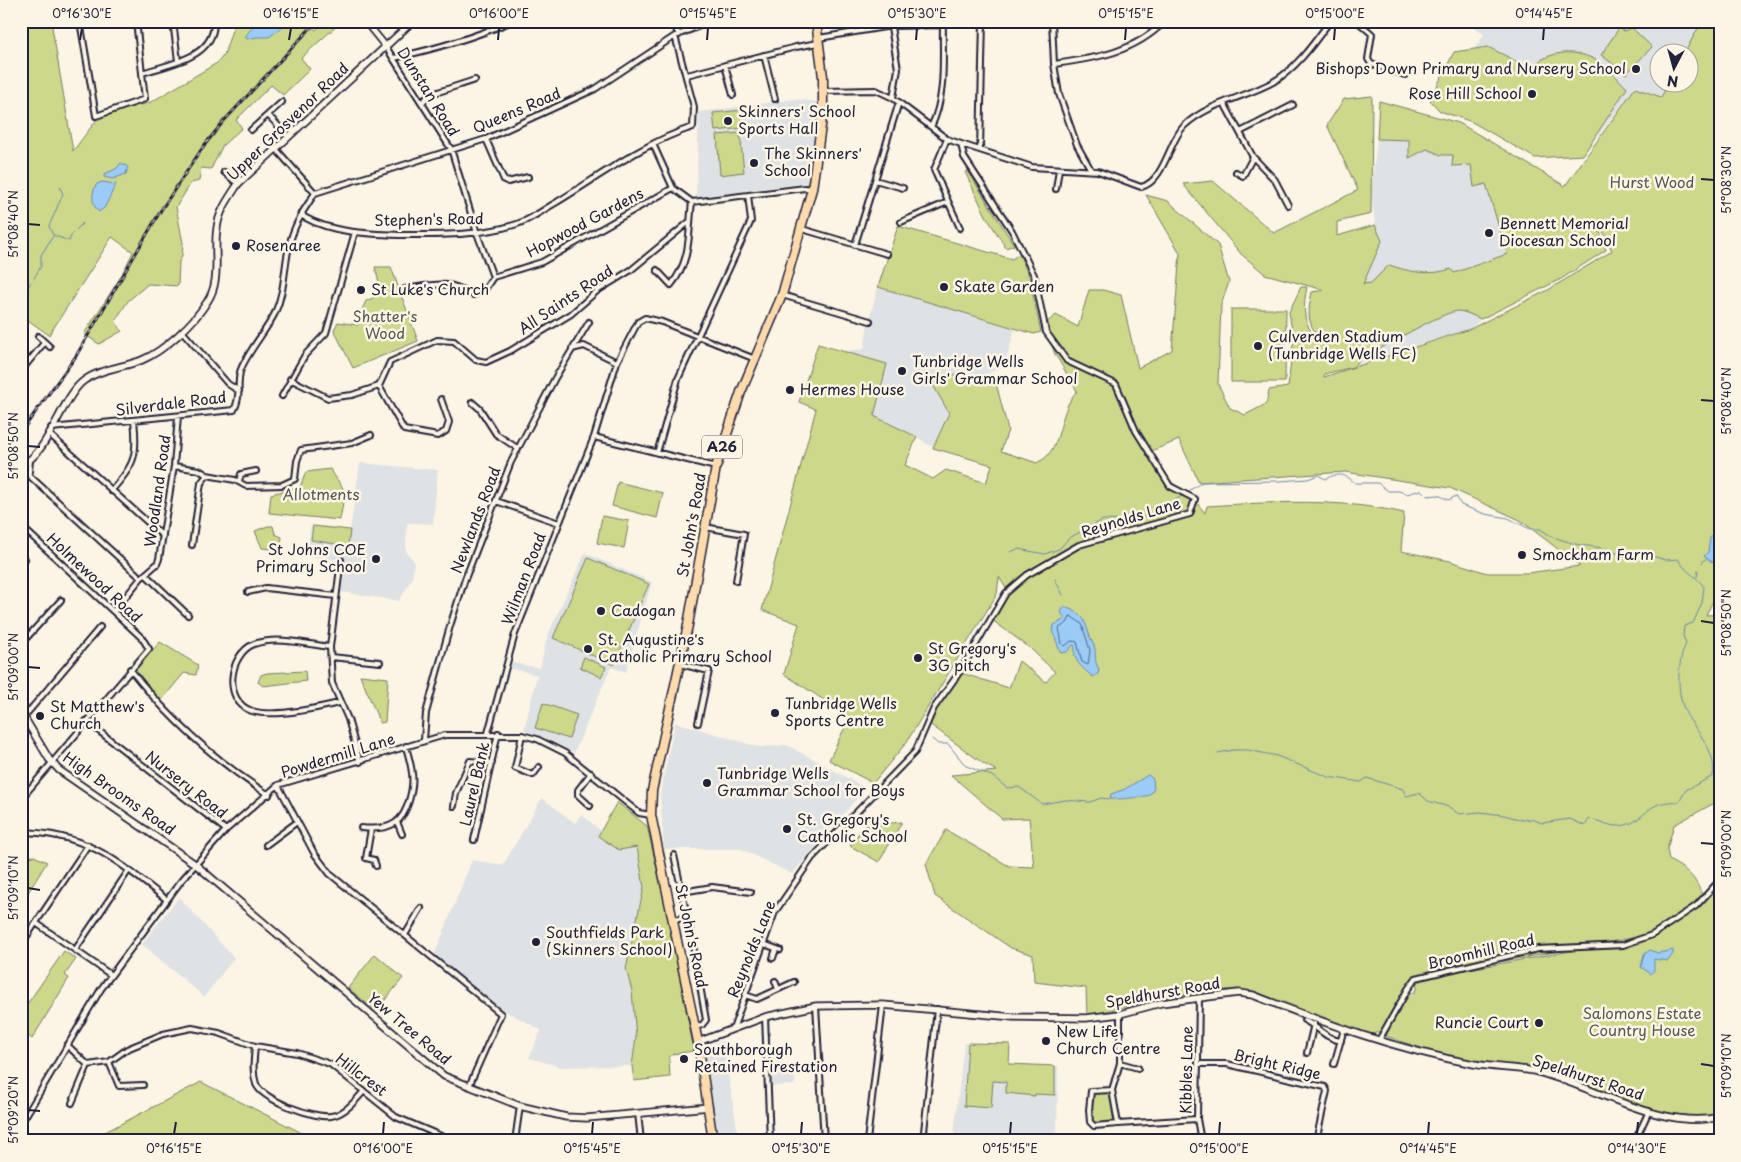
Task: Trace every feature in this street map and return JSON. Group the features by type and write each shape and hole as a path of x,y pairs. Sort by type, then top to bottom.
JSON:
{"highway":[{"name":"St John's Road","path":"698,1042 651,815 654,780 680,664 716,467 740,392 782,295 812,189 824,112 824,91 816,21"},
{"name":"A26","path":"698,1042 709,1107 712,1141"}],"street":[{"path":"80,21 96,116 145,99 136,21"},
{"path":"173,21 178,61"},
{"path":"142,73 198,53 206,46 214,30 214,21"},
{"path":"365,21 386,47"},
{"name":"Upper Grosvenor Road","path":"21,464 30,460 45,444 50,431 74,391 83,382 104,372 142,360 159,351 182,330 207,302 214,286 217,227 221,211 238,184 413,21"},
{"path":"394,58 436,49 473,38 512,21"},
{"path":"672,21 687,75 819,40 890,24 943,23 941,96 937,114 931,127"},
{"name":"Queens Road","path":"315,192 486,139 596,89 677,36 712,21"},
{"path":"980,148 983,21"},
{"path":"1052,21 1054,64 1059,94 1077,146 1091,170"},
{"path":"1054,64 1115,53 1136,43 1165,21"},
{"path":"824,91 876,90 899,102 947,139 961,144 980,148 1032,167 1091,170 1109,174 1134,186 1146,186 1165,162 1183,128 1203,113 1257,90 1282,76 1295,65 1330,21"},
{"path":"1357,21 1372,34 1368,59 1371,64 1405,75"},
{"path":"890,24 898,69 893,98"},
{"name":"Dunstan Road","path":"386,47 451,149 477,233"},
{"path":"764,55 775,100"},
{"path":"725,65 733,95"},
{"name":"Stephen's Road","path":"302,213 309,220 331,228 355,232 405,235 477,233 519,224 653,144 677,132 693,127 694,107 687,75"},
{"path":"422,103 429,95 475,80"},
{"path":"251,130 282,102"},
{"path":"855,244 899,102"},
{"path":"1224,103 1253,157 1275,180 1288,205"},
{"path":"1240,132 1293,105"},
{"path":"268,114 288,136"},
{"path":"255,126 260,131"},
{"path":"486,139 504,180 516,181 528,177"},
{"path":"947,139 934,170 960,228"},
{"path":"653,144 673,188 692,202 805,188 812,189"},
{"name":"Reynolds Lane","path":"733,1029 776,912 812,858 915,752 934,708 961,670 1006,593 1027,575 1079,545 1190,514 1196,499 1170,486 1136,431 1116,384 1067,361 1046,332 1034,275 1012,230 964,157 961,144"},
{"path":"276,150 315,192 302,213"},
{"path":"1236,172 1243,176 1253,157"},
{"path":"1056,189 1059,169"},
{"path":"224,172 238,184"},
{"path":"874,180 903,188"},
{"name":"Hopwood Gardens","path":"494,277 542,262 673,188"},
{"path":"657,453 678,379 751,221 748,195"},
{"path":"657,270 671,285 681,272 687,256 692,202"},
{"path":"901,222 948,202"},
{"name":"Silverdale Road","path":"50,431 234,410 238,403 241,371 279,304 289,242 302,213"},
{"name":"All Saints Road","path":"379,386 390,362 437,340 454,341 476,360 486,362 510,351 571,314 597,291 631,270 689,222"},
{"path":"802,229 887,254"},
{"path":"282,396 305,355 326,333 355,232"},
{"path":"405,289 446,283 460,287 473,295 484,292 494,277 477,233"},
{"path":"782,295 870,321"},
{"name":"Wilman Road","path":"488,733 515,634 594,437 617,362 638,322 645,318 662,322 697,338"},
{"name":"Newlands Road","path":"424,740 426,713 465,579 517,448 588,322"},
{"path":"182,330 228,384 239,391"},
{"path":"38,336 50,347"},
{"path":"697,338 755,359"},
{"path":"21,370 44,343"},
{"path":"572,349 584,346 617,362"},
{"path":"290,380 328,398 352,395 379,386 404,430 438,436 442,434 449,422 441,399"},
{"path":"472,402 480,409 496,434 517,448"},
{"name":"Woodland Road","path":"114,611 141,578 160,559 174,466 178,416"},
{"path":"111,491 125,476 132,463 136,441 134,420"},
{"path":"50,431 111,491 163,536"},
{"path":"174,466 199,470 206,475 240,482 246,486 282,485 295,479 301,450 352,443 371,435"},
{"path":"594,437 716,467"},
{"path":"29,474 30,460"},
{"path":"21,468 141,578"},
{"path":"240,482 241,474 256,471"},
{"path":"192,545 202,483 206,475"},
{"path":"496,501 558,524"},
{"name":"Holmewood Road","path":"21,526 142,638 149,649 130,669"},
{"path":"704,527 744,534 736,581"},
{"path":"21,564 25,559"},
{"path":"341,560 330,647 332,683 339,703 348,719 360,762"},
{"path":"146,575 188,615"},
{"path":"248,592 266,588 336,596"},
{"path":"21,644 61,600"},
{"path":"23,715 100,627"},
{"path":"330,647 276,641 253,645 237,660 232,683 238,700 251,711 267,713 339,703"},
{"path":"331,657 380,662"},
{"path":"374,667 375,661"},
{"path":"680,664 709,671 698,723"},
{"path":"21,799 130,669 151,696 205,750 235,774 269,795"},
{"name":"High Brooms Road","path":"23,715 52,763 71,780 135,821 195,864"},
{"name":"Nursery Road","path":"86,721 226,830"},
{"name":"Laurel Bank","path":"474,840 498,733"},
{"path":"522,734 515,768 534,774 539,767"},
{"name":"Powdermill Lane","path":"21,1120 26,1117 67,1045 111,974 167,900 195,864 226,830 269,795 278,785 445,735 522,734 538,739 565,753 639,813 651,815"},
{"path":"361,828 371,829 397,822 408,801 410,791 412,774 406,746"},
{"path":"454,806 456,794 470,760 492,763"},
{"path":"590,806 578,795 578,790 591,774"},
{"path":"278,785 314,853 330,874 501,1014 469,1086"},
{"path":"266,845 297,822"},
{"path":"397,822 402,834"},
{"path":"371,829 366,858 374,860 376,866"},
{"path":"21,832 57,834 88,845 129,870 167,900"},
{"path":"21,945 88,845"},
{"path":"674,855 688,916 706,1020 702,1025 695,1027"},
{"name":"Yew Tree Road","path":"195,864 444,1076 520,1106 566,1117 588,1118 709,1107"},
{"path":"75,950 129,870"},
{"name":"Broomhill Road","path":"1379,1040 1416,978 1538,949 1623,945 1652,936 1696,906 1720,880"},
{"path":"682,892 712,887 751,892"},
{"path":"405,936 421,908"},
{"path":"674,920 688,916"},
{"path":"36,923 111,974"},
{"path":"764,944 778,950 773,958"},
{"path":"775,981 778,989"},
{"path":"745,995 757,999 794,982"},
{"name":"Speldhurst Road","path":"698,1042 765,1016 816,1006 883,1005 1013,1017 1086,1018 1120,1014 1161,1003 1238,993 1253,995 1379,1040 1473,1064 1537,1072 1649,1111 1675,1118 1702,1119 1720,1117"},
{"name":"Kibbles Lane","path":"1199,999 1197,1119 1200,1141"},
{"path":"867,1141 883,1005"},
{"path":"816,1006 824,1141"},
{"path":"923,1141 937,1009"},
{"path":"1118,1124 1112,1090 1120,1063 1120,1014"},
{"path":"765,1016 770,1141"},
{"path":"1304,1020 1314,1024 1332,1039 1341,1041"},
{"path":"1307,1053 1314,1024"},
{"name":"Hillcrest","path":"108,1062 127,1050 163,1034 192,1028 219,1033 255,1046 297,1053 330,1064 396,1117 441,1136 444,1141"},
{"path":"1334,1064 1344,1029"},
{"path":"67,1045 88,1065"},
{"path":"255,1046 253,1066 257,1086 267,1097 311,1114 332,1116 348,1108 364,1091"},
{"path":"88,1065 108,1062 119,1086 143,1085"},
{"path":"1120,1063 1138,1068"},
{"name":"Bright Ridge","path":"1198,1064 1227,1064 1326,1087 1327,1091 1316,1141"},
{"path":"72,1103 88,1065"},
{"path":"1112,1090 1091,1092 1090,1122 1094,1126 1197,1119"},
{"path":"515,1141 520,1106"},
{"path":"1635,1141 1649,1111"},
{"path":"638,1113 641,1141"}],"shaded area":[{"name":"Rose Hill School","path":"1465,21 1711,21 1695,42 1648,42 1648,92 1664,92 1661,97 1635,88 1583,155 1535,158 1472,122 1440,111 1430,100 1454,52 1474,50 1484,34"},
{"name":"The Skinners' School","path":"796,99 818,102 807,183 696,197 699,112"},
{"name":"Bennett Memorial Diocesan School","path":"1379,101 1459,123 1584,198 1606,250 1561,279 1481,319 1470,329 1321,375 1316,332 1311,324 1309,305 1312,292 1352,287 1381,242 1375,225 1371,191"},
{"name":"Tunbridge Wells Girls' Grammar School","path":"878,287 1015,329 1004,367 983,375 939,375 933,385 949,413 933,448 917,437 874,417 799,402 818,344 843,351 864,349 868,323"},
{"path":"360,463 438,470 433,524 407,523 406,552 414,561 412,579 399,601 341,592 347,561 306,556 311,525 350,530"},
{"name":"St. Augustine's Catholic Primary School","path":"585,553 652,582 626,672 611,667 574,753 546,738 524,730 537,675 509,668 510,662 540,668 547,637"},
{"path":"675,722 759,747 787,745 866,788 792,874 741,849 664,849 660,795"},
{"name":"Southfields Park (Skinners School)","path":"542,798 575,823 581,814 601,831 598,836 637,847 644,887 626,969 632,991 636,1037 632,1066 561,1067 529,1058 541,1030 503,1010 434,956 472,860 503,865"},
{"path":"179,897 234,958 204,997 142,944"},
{"path":"723,1041 739,1141 717,1141 704,1046"},
{"path":"964,1043 1010,1044 1009,1064 1058,1066 1057,1141 953,1141"},
{"path":"795,1064 795,1085 772,1086 771,1065"}],"green space":[{"path":"21,21 51,21 73,151 98,118 137,103 142,105 151,102 217,63 224,55 235,21 311,21 309,25 316,30 325,21 342,21 301,58 310,69 283,95 271,85 236,120 242,128 223,145 211,169 201,168 199,181 191,183 176,207 183,243 182,256 179,262 178,286 148,284 128,301 115,321 122,331 99,344 84,334 120,278 133,252 112,237 49,335 25,318 21,320"},
{"path":"1702,21 1720,21 1720,587 1706,615 1720,614 1720,800 1674,825 1667,849 1669,860 1682,868 1695,880 1704,900 1720,884 1720,1114 1698,1116 1655,1110 1552,1074 1457,1057 1421,1048 1386,1036 1404,997 1408,993 1414,993 1417,987 1415,983 1419,978 1633,940 1643,936 1416,977 1381,1031 1370,1035 1253,991 1232,990 1191,993 1087,1015 1086,988 1034,982 1033,955 1011,948 935,896 926,864 946,830 1009,866 1034,867 1029,818 1002,819 951,775 997,771 984,764 928,723 935,709 961,673 1009,688 1019,661 1046,682 1055,672 1030,648 992,620 1009,593 999,577 997,594 906,743 873,783 829,760 850,717 784,674 799,624 762,610 816,409 799,402 818,344 887,364 874,416 917,437 905,465 933,479 946,470 986,483 992,465 933,448 949,413 933,385 939,375 994,375 1008,430 1001,451 1037,463 1046,457 1052,449 1067,407 1077,391 1055,354 1044,325 1056,315 1078,327 1089,290 1103,290 1121,295 1138,368 1172,350 1180,253 1146,195 1168,201 1218,245 1229,282 1221,305 1218,384 1230,408 1245,415 1266,404 1269,390 1288,387 1293,344 1301,336 1292,331 1289,312 1301,287 1307,287 1305,301 1306,321 1317,339 1310,320 1310,304 1312,292 1324,290 1265,274 1241,254 1183,184 1213,181 1274,233 1358,190 1327,125 1344,99 1372,96 1371,214 1337,222 1337,236 1375,225 1382,241 1363,284 1371,283 1389,265 1404,270 1427,273 1451,269 1454,273 1507,254 1486,184 1474,187 1471,165 1452,166 1453,155 1441,155 1427,149 1409,158 1409,140 1377,139 1379,101 1459,123 1565,186 1635,88 1661,97 1664,92 1698,92 1698,42 1690,42","holes":["1599,229 1603,231 1612,251 1548,290 1470,329 1324,377 1324,374 1353,367 1361,359 1411,331 1451,312 1459,311 1481,319 1561,279 1606,250","1179,440 1199,482 1345,472 1450,488 1520,520 1580,566 1527,573 1487,573 1450,561 1401,551 1404,513 1380,508 1330,503 1256,503 1207,506 1205,513 1193,498 1177,489 1149,452","1704,900 1690,914 1687,908"]},
{"path":"1619,28 1624,31 1632,28 1648,43 1648,51 1626,74 1601,55"},
{"name":"Rose Hill School","path":"1488,47 1520,63 1534,65 1548,56 1556,54 1581,54 1598,61 1627,88 1583,155 1535,158 1472,122 1440,111 1430,100 1454,52"},
{"name":"Skinners' School Sports Hall","path":"743,110 744,128 715,131 713,113"},
{"path":"740,133 744,172 720,175 717,135"},
{"path":"968,171 1014,245 1006,248 986,216 965,172"},
{"path":"898,226 1012,259 1019,254 1029,276 1041,332 1034,334 878,287"},
{"name":"Shatter's Wood","path":"375,267 391,267 418,341 353,368 334,330 338,322 358,325 360,314 366,301 382,294"},
{"name":"Culverden Stadium (Tunbridge Wells FC)","path":"1231,309 1286,309 1285,382 1231,382"},
{"name":"Allotments","path":"330,469 345,491 340,520 269,513 271,494 300,487 306,472"},
{"path":"618,482 663,493 657,518 612,506"},
{"path":"602,516 629,521 624,548 597,543"},
{"path":"273,526 275,534 282,537 280,550 262,548 255,531"},
{"path":"313,526 350,530 348,546 311,540"},
{"name":"Cadogan","path":"588,558 649,584 614,665 553,638"},
{"path":"160,642 198,665 196,675 184,673 161,701 134,670"},
{"path":"584,657 606,667 601,677 580,667"},
{"path":"305,671 306,681 263,686 258,682 261,675 267,673"},
{"path":"360,675 388,678 385,722 380,723"},
{"path":"543,703 577,715 569,739 535,728"},
{"path":"617,802 647,826 669,921 694,1051 672,1054 669,1058 670,1077 634,1081 632,1066 636,1037 632,991 626,969 644,887 637,847 619,850 598,836"},
{"path":"902,822 879,862 850,846 864,826"},
{"path":"34,856 47,862 21,904 21,858"},
{"path":"64,951 76,959 65,975 69,978 32,1039 21,1029 21,1013"},
{"path":"375,954 403,978 376,1011 348,988"},
{"path":"968,1043 1010,1044 1009,1064 1055,1066 1055,1095 1035,1094 1035,1096 1006,1093 1006,1082 993,1081 991,1108 964,1106"},
{"path":"201,1082 318,1141 88,1141"},
{"path":"1112,1090 1118,1124 1094,1126 1090,1122 1091,1091"},
{"path":"21,1137 59,1139 65,1141 21,1141"}],"water":[{"path":"262,21 282,21 284,26 269,37 247,39 245,37 253,26"},
{"path":"121,163 128,167 126,174 113,179 104,177 104,174 116,169"},
{"path":"102,182 116,184 105,207 99,212 94,206 93,195 97,184"},
{"path":"1720,524 1720,554 1717,560 1712,562 1704,556 1708,552 1710,538 1717,532"},
{"path":"1064,607 1075,611 1086,623 1099,669 1098,674 1093,677 1077,660 1075,646 1073,645 1067,652 1061,653 1052,632 1054,625 1065,619 1061,612"},
{"path":"1148,775 1153,779 1154,789 1150,795 1110,799 1111,794 1125,789"},
{"path":"1650,950 1658,953 1673,950 1673,954 1668,961 1654,959 1654,970 1651,974 1641,967 1644,954"}],"waterway":[{"path":"60,187 63,194 49,226 53,235 69,241 72,234 83,223"},
{"path":"34,278 41,266 41,255 53,236"},
{"path":"21,304 24,301 23,295 31,282"},
{"path":"1010,552 1018,549 1045,554 1059,549 1069,538 1103,520 1130,521 1155,514 1202,482 1280,481 1308,479 1318,475 1325,479 1341,475 1348,477 1355,483 1378,483 1388,491 1399,491 1407,494 1421,490 1427,496 1438,495 1449,500 1456,496 1461,505 1485,514 1508,518 1530,529 1540,529 1553,537 1575,544 1602,548 1616,553 1638,552 1666,560 1678,559 1683,567 1704,587 1702,603 1693,623 1684,626 1683,636 1686,644 1680,662 1679,682 1685,712 1703,739 1713,761 1713,776 1686,790 1679,802 1668,802 1652,807 1636,821 1629,824 1616,826 1589,819 1585,826 1570,819 1542,823 1531,819 1522,820 1504,815 1480,812 1459,814 1449,807 1428,801 1419,793 1406,796 1403,789 1367,778 1361,782 1328,777 1277,756 1248,750 1218,753"},
{"path":"1702,563 1705,559"},
{"path":"1697,577 1698,570"},
{"path":"1055,579 1063,595"},
{"path":"932,739 938,744 948,744 966,766 992,776 1007,788 1019,787 1042,804 1065,800 1090,802 1101,798 1110,799"}],"railway":[{"path":"21,432 76,356 161,210 203,147 223,122 317,21"}],"place":[{"name":"Bishops Down Primary and Nursery School","path":"1636,69"},
{"name":"Rose Hill School","path":"1532,94"},
{"name":"Skinners' School Sports Hall","path":"728,121"},
{"name":"The Skinners' School","path":"754,163"},
{"name":"Bennett Memorial Diocesan School","path":"1489,233"},
{"name":"Rosenaree","path":"236,246"},
{"name":"Skate Garden","path":"944,287"},
{"name":"St Luke's Church","path":"361,290"},
{"name":"Culverden Stadium (Tunbridge Wells FC)","path":"1258,346"},
{"name":"Tunbridge Wells Girls' Grammar School","path":"902,371"},
{"name":"Hermes House","path":"790,390"},
{"name":"Smockham Farm","path":"1522,555"},
{"name":"St Johns COE Primary School","path":"376,559"},
{"name":"Cadogan","path":"601,611"},
{"name":"St. Augustine's Catholic Primary School","path":"588,649"},
{"name":"St Gregory's 3G pitch","path":"918,658"},
{"name":"Tunbridge Wells Sports Centre","path":"775,713"},
{"name":"St Matthew's Church","path":"40,716"},
{"name":"Tunbridge Wells Grammar School for Boys","path":"707,783"},
{"name":"St. Gregory's Catholic School","path":"787,829"},
{"name":"Southfields Park (Skinners School)","path":"536,942"},
{"name":"Runcie Court","path":"1539,1023"},
{"name":"New Life Church Centre","path":"1046,1041"},
{"name":"Southborough Retained Firestation","path":"684,1059"}],"park label":[{"name":"Hurst Wood","path":"1652,183"},
{"name":"Salomons Estate Country House","path":"1642,1022"}]}
